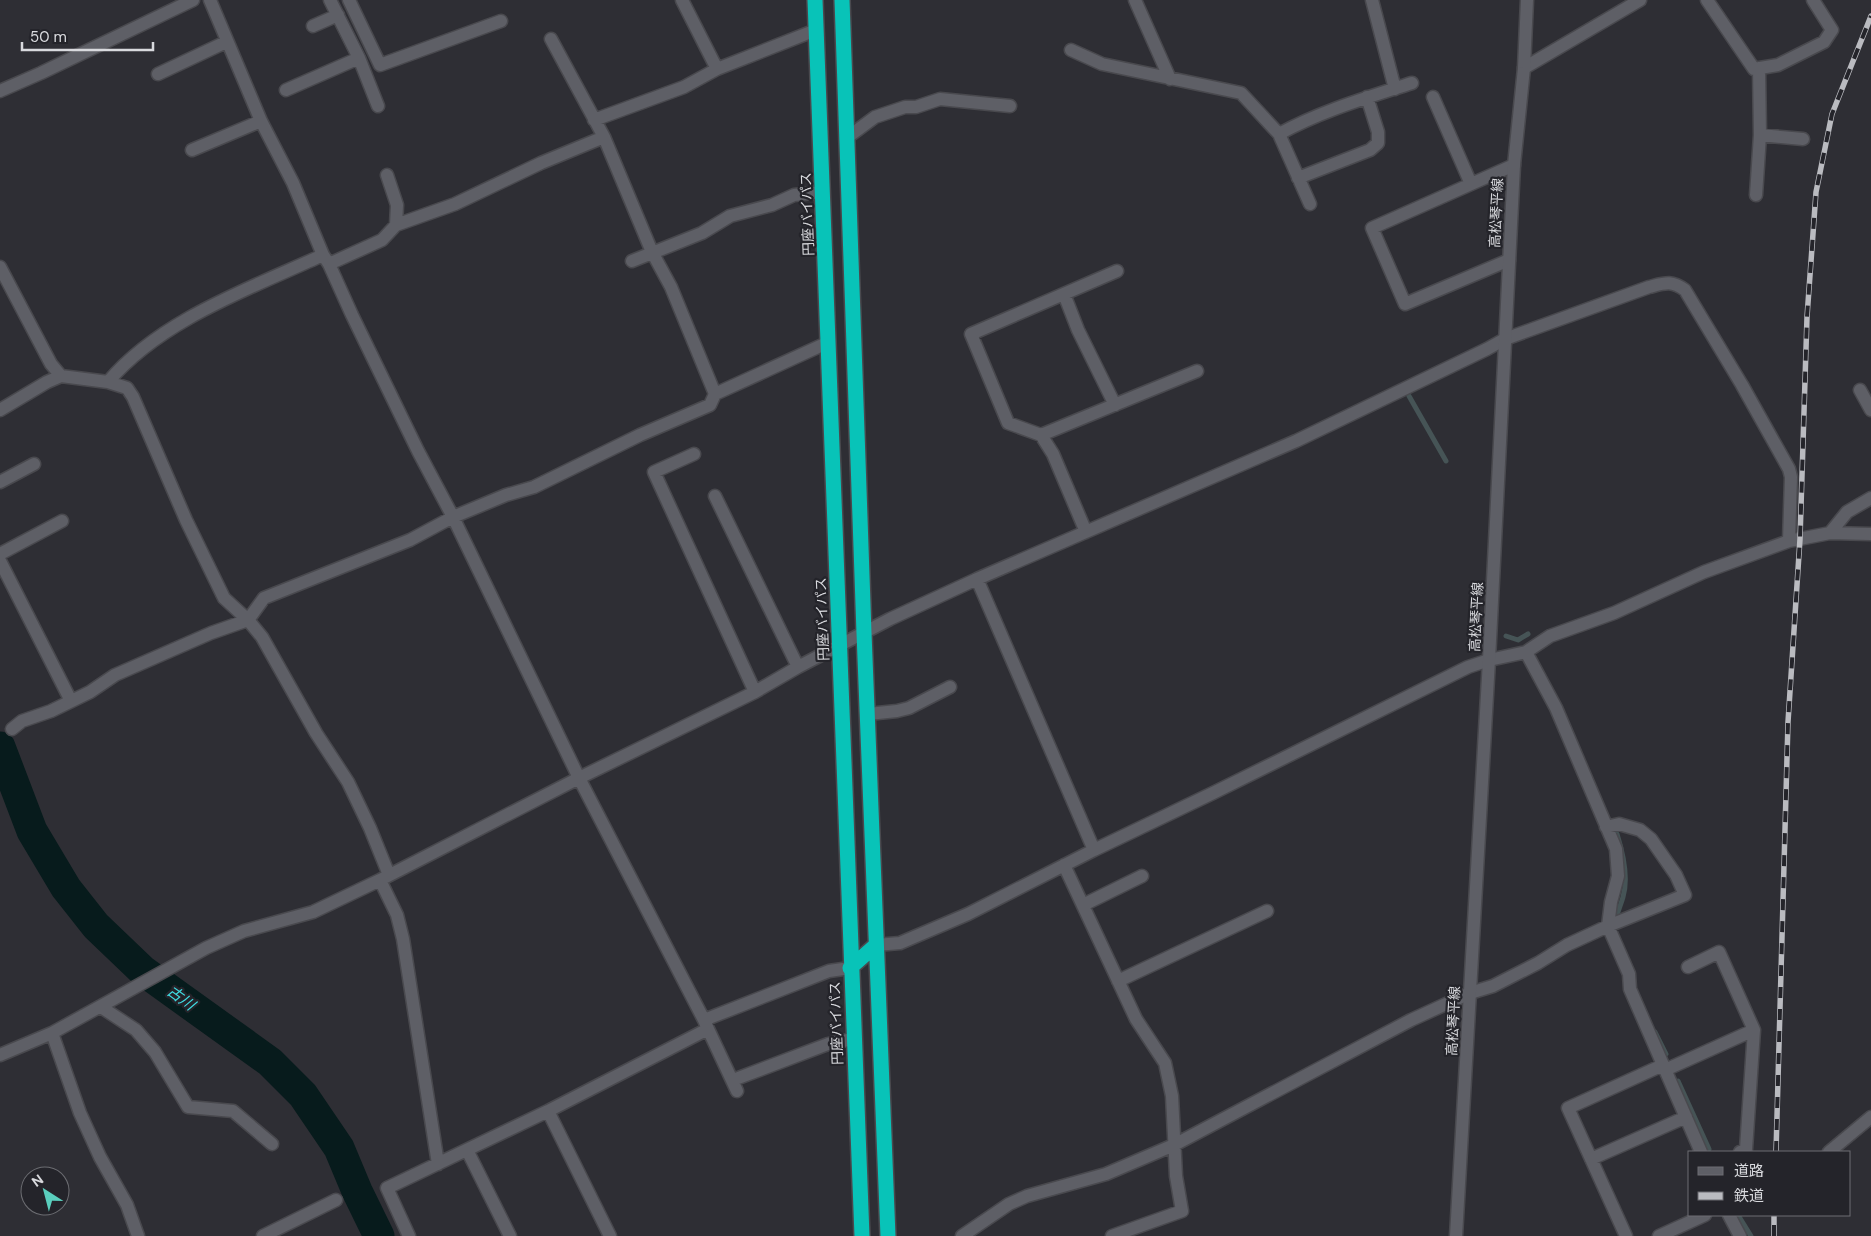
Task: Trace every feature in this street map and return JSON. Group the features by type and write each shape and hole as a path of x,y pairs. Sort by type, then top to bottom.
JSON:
{"highway":[{"name":"円座バイパス","path":"815,0 829,342 850,968 862,1236"},
{"path":"845,1 864,633 888,1236"},
{"path":"850,968 876,945"}],"street":[{"path":"0,91 193,0"},
{"path":"210,0 226,42 261,121 293,183 326,260 390,395 453,517 579,778 735,1085 828,1044 853,1039"},
{"path":"330,0 359,58 378,106"},
{"path":"349,0 380,65 501,20"},
{"path":"682,0 717,69"},
{"path":"1135,0 1170,79"},
{"path":"1372,0 1395,89"},
{"name":"高松琴平線","path":"1456,1236 1489,660 1514,165 1524,68 1528,0"},
{"path":"1524,68 1640,0"},
{"path":"1707,0 1754,69 1778,65 1824,42 1832,30 1813,0"},
{"path":"313,26 338,15"},
{"path":"594,120 684,87 717,69 816,30"},
{"path":"551,40 604,137 652,252 671,287 715,394"},
{"path":"158,74 226,42"},
{"path":"1071,50 1102,64 1241,93 1279,134 1310,204"},
{"path":"286,90 359,58"},
{"path":"1756,195 1760,135 1759,68"},
{"path":"1279,134 1306,119 1367,97 1412,84"},
{"path":"1298,178 1370,150 1378,142 1378,132 1367,97"},
{"path":"1433,97 1471,184"},
{"path":"848,137 875,117 940,99 1010,106"},
{"path":"192,150 261,121"},
{"path":"1760,135 1802,139"},
{"path":"108,382 136,354 191,316 326,260 382,240 396,225 455,204 541,163 604,137"},
{"path":"1509,260 1405,304 1372,228 1514,165"},
{"path":"388,175 397,205 396,225"},
{"path":"632,261 702,232 730,216 772,204 794,195 823,192"},
{"path":"0,267 51,364 61,376"},
{"path":"1086,532 1053,454 1040,435 1008,423 971,334 1117,271"},
{"path":"0,1056 52,1034 206,948 244,931 313,912 384,878 579,778 755,692 798,667 864,633 977,579 1296,441 1505,339 1649,287 1669,282 1677,284 1685,290 1742,385 1789,469 1791,477 1788,541"},
{"path":"1064,294 1078,330 1115,405"},
{"path":"12,729 22,721 51,711 90,692 115,675 211,633 248,620 264,598 410,540 453,517 506,495 534,487 640,435 710,405 715,394 829,342"},
{"path":"1040,435 1197,371"},
{"path":"0,410 47,382 61,376 108,382 127,388 133,397 186,520 224,598 248,620 262,637 316,733 348,782 370,828 403,939 438,1164"},
{"path":"1860,390 1871,410"},
{"path":"694,454 654,472 755,692"},
{"path":"0,482 34,464"},
{"path":"715,496 798,667"},
{"path":"1830,533 1847,512 1871,498"},
{"path":"0,554 62,521"},
{"path":"876,945 900,943 968,914 1094,850 1468,667 1489,660 1526,652 1550,636 1614,613 1704,572 1788,541 1830,533 1871,534"},
{"path":"0,561 71,701"},
{"path":"977,579 1094,850"},
{"path":"1526,652 1556,708 1616,849 1618,876 1611,902 1608,926 1629,974 1630,989 1701,1151"},
{"path":"868,714 909,708 950,687"},
{"path":"962,1236 1009,1204 1027,1196 1106,1174 1174,1145 1411,1020 1493,986 1608,926 1685,895 1676,875 1651,839 1640,830 1619,824 1606,827"},
{"path":"1064,865 1136,1019 1165,1063 1172,1096 1176,1176 1182,1211 1142,1231 1112,1236"},
{"path":"1082,905 1142,876"},
{"path":"1118,981 1266,911"},
{"path":"1688,967 1719,952 1754,1030 1746,1149 1742,1151"},
{"path":"410,1236 386,1188 548,1111 706,1025 829,971 850,968"},
{"path":"101,1007 136,1030 155,1052 188,1107 233,1111 272,1144"},
{"path":"1626,1236 1568,1108 1754,1030"},
{"path":"52,1034 80,1113 100,1157 126,1205 138,1236"},
{"path":"548,1111 610,1236"},
{"path":"1591,1159 1686,1117"},
{"path":"1830,1151 1871,1117"},
{"path":"467,1150 510,1236"},
{"path":"262,1236 336,1200"},
{"path":"1658,1236 1703,1216"},
{"path":"1730,1216 1740,1236"}],"waterway":[{"path":"1409,396 1446,461"},
{"path":"1506,636 1518,640 1528,634"},
{"name":"古川","path":"0,747 32,831 66,888 96,926 142,970 270,1062 303,1095 339,1148 379,1236"},
{"path":"1616,919 1625,889 1623,857 1617,834"},
{"path":"1655,1032 1666,1054"},
{"path":"1678,1081 1709,1149"},
{"path":"1739,1216 1751,1236"}],"railway":[{"path":"1776,1151 1788,722 1800,539 1807,317 1816,192 1832,114 1871,16"},
{"path":"1774,1216 1774,1236"}]}
